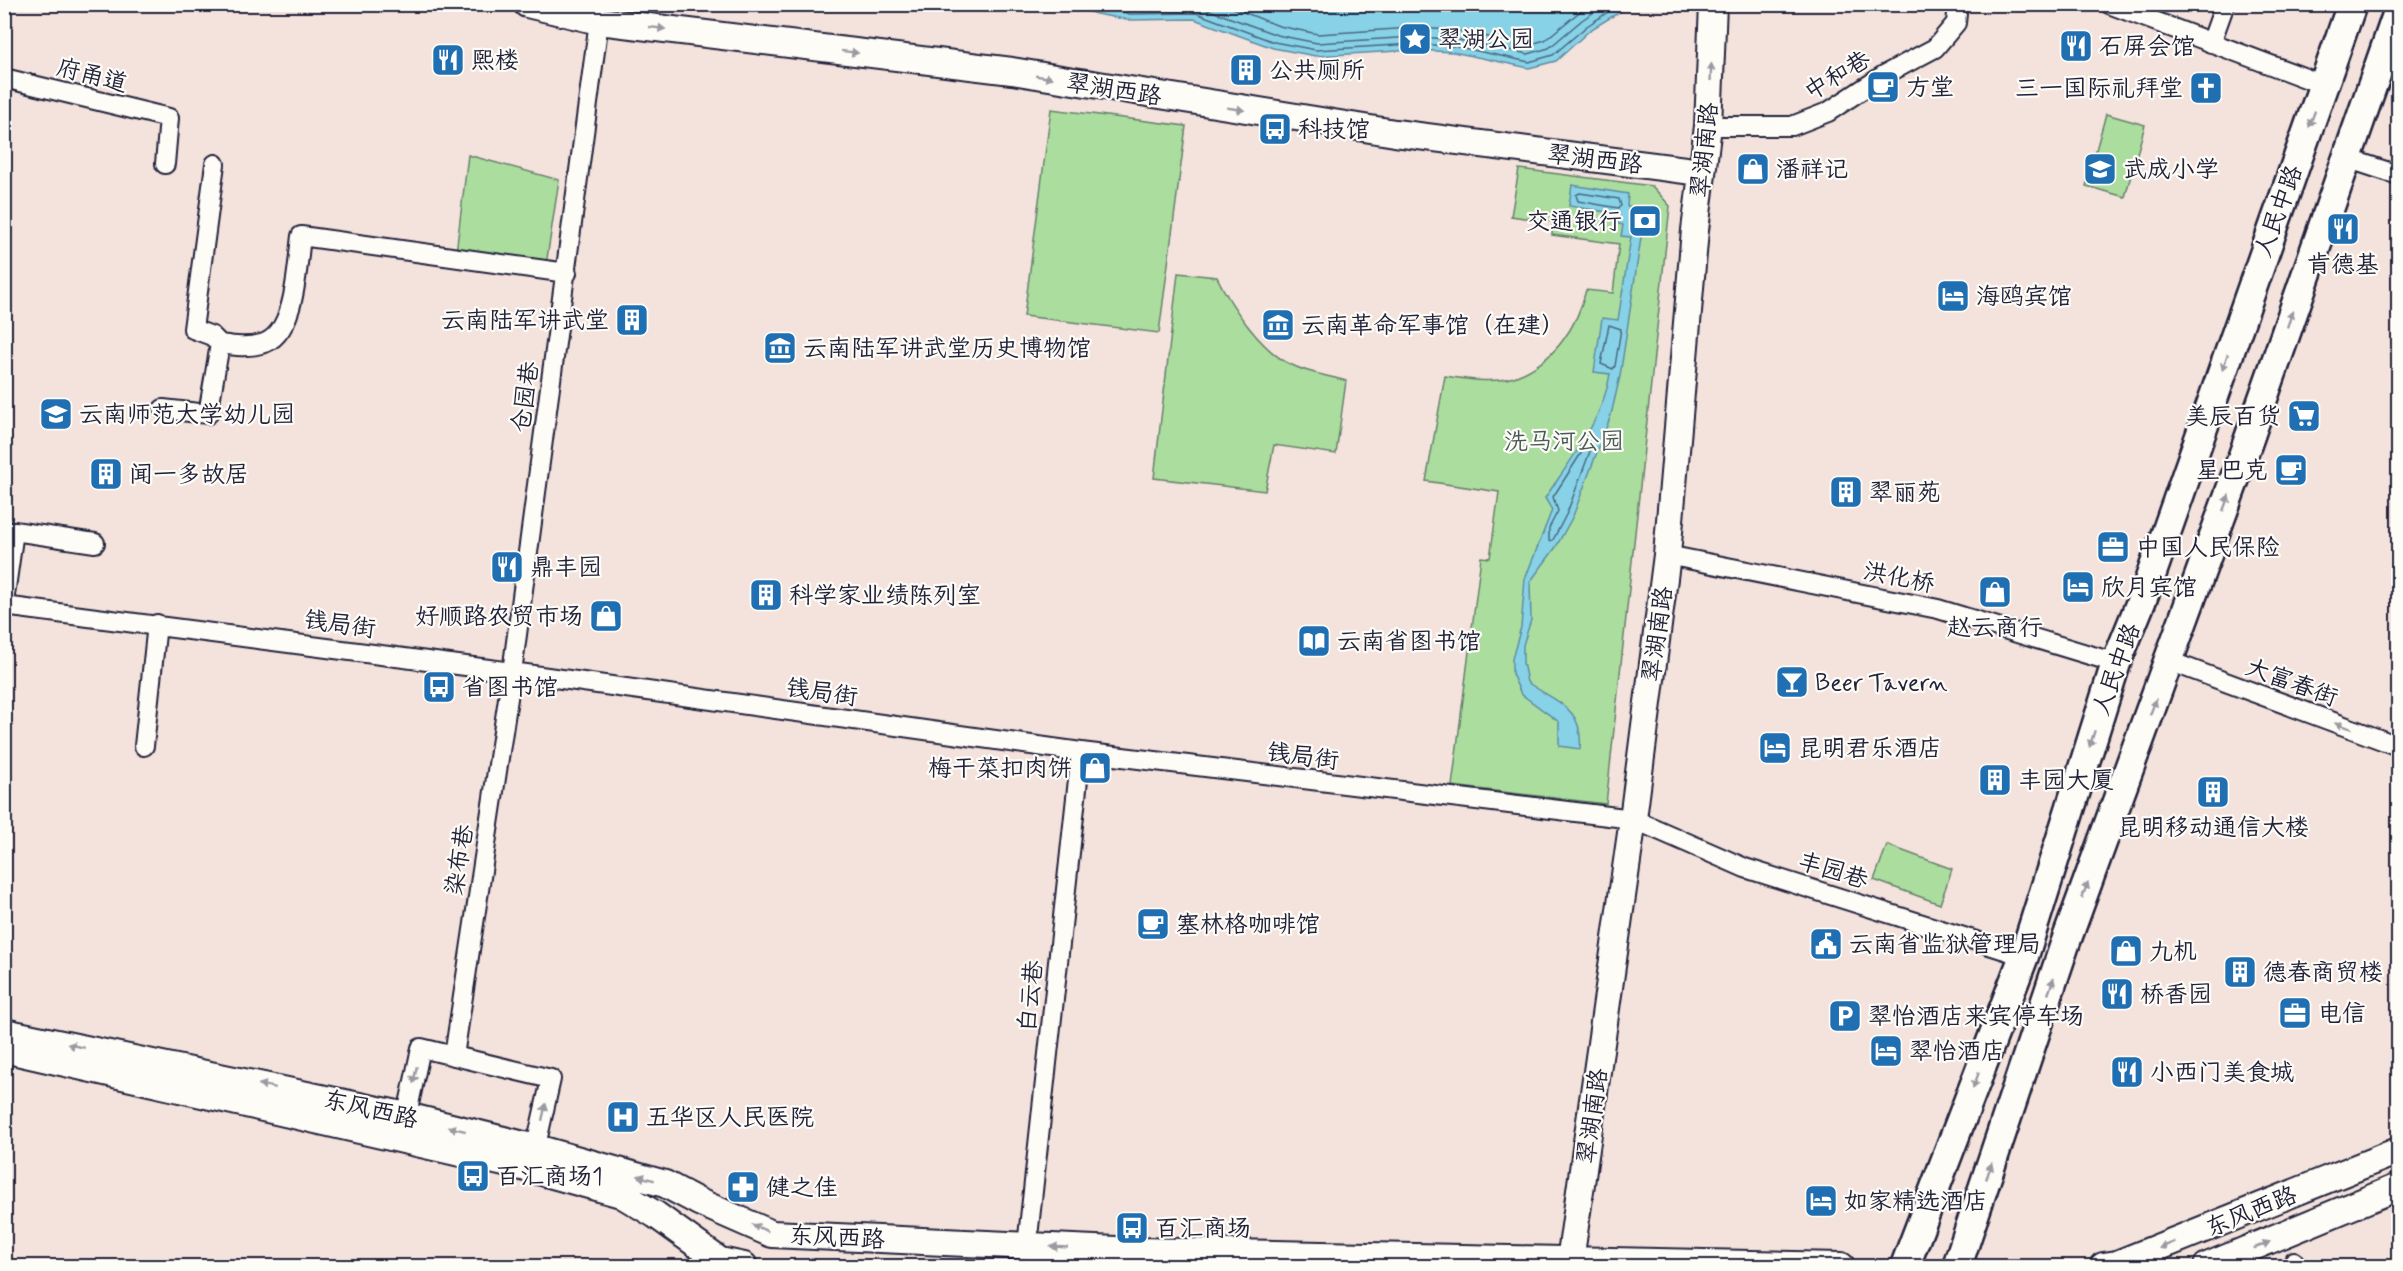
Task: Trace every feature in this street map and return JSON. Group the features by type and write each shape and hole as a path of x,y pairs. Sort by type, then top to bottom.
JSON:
{"main road":[{"name":"人民中路","path":"1905,1266 2021,961 2116,663 2147,587 2352,4"},
{"name":"人民中路","path":"1957,1266 2065,944 2169,661 2398,12"}],"street":[{"name":"翠湖西路","path":"527,4 599,21 1012,71 1383,132 1701,172"},
{"name":"翠湖南路","path":"1570,1260 1633,819 1667,555 1701,172 1708,126 1713,4"},
{"name":"中和巷","path":"1708,126 1792,126 1828,112 1884,75 1935,48 1956,23 1959,4"},
{"path":"2109,4 2324,85"},
{"path":"2211,43 2224,4"},
{"name":"仓园巷","path":"512,672 599,21"},
{"name":"府甬道","path":"4,78 169,118 165,164"},
{"path":"2346,158 2398,175"},
{"path":"214,164 193,329 212,336 220,344 243,347 264,344 280,333 289,315 302,236 567,273"},
{"path":"163,409 208,414 220,344"},
{"path":"4,604 14,531 95,543"},
{"name":"洪化桥","path":"1667,555 1938,609 2116,663"},
{"name":"钱局街","path":"4,604 1081,752 1412,794 1633,819"},
{"path":"144,746 157,624"},
{"name":"大富春街","path":"2169,661 2398,746"},
{"name":"染布巷","path":"454,1056 512,672"},
{"name":"白云巷","path":"1027,1246 1081,752"},
{"name":"丰园巷","path":"1633,819 1745,868 2021,961"},
{"name":"东风西路","path":"4,1032 533,1159 665,1184 699,1202 772,1234 1185,1253 1841,1266"},
{"path":"404,1128 421,1048 551,1079 533,1159"},
{"name":"东风西路","path":"4,1049 404,1128"},
{"name":"东风西路","path":"2103,1266 2117,1264 2398,1151"},
{"name":"东风西路","path":"533,1159 621,1194 720,1261 744,1266"},
{"name":"东风西路","path":"2207,1266 2398,1187"},
{"path":"689,1266 691,1241 699,1202"}],"green space":[{"path":"1051,109 1186,126 1159,333 1024,316"},
{"path":"2106,114 2145,125 2125,197 2086,186"},
{"path":"468,155 559,180 546,265 456,253"},
{"name":"洗马河公园","path":"1519,169 1652,186 1670,206 1606,804 1452,786 1481,557 1490,558 1499,492 1426,481 1445,376 1480,380 1506,379 1528,371 1540,363 1552,353 1570,331 1586,290 1613,293 1619,244 1552,235 1553,222 1511,216"},
{"path":"1178,273 1217,277 1248,327 1281,359 1298,368 1346,381 1336,454 1274,445 1265,491 1154,478"},
{"path":"1887,845 1952,869 1940,904 1874,880"}],"water":[{"path":"920,4 989,5 970,10"},
{"name":"翠湖公园","path":"1069,5 1631,5 1590,30 1556,61 1529,68 1453,52 1414,50 1316,56 1273,48 1194,19 1129,20 1096,14"},
{"path":"1572,185 1628,194 1627,206 1639,208 1638,217 1644,218 1620,376 1611,415 1573,516 1556,547 1530,582 1531,620 1523,645 1523,663 1527,682 1558,701 1573,715 1578,724 1580,749 1559,746 1559,722 1521,694 1512,674 1512,659 1521,627 1525,579 1552,510 1545,498 1593,424 1606,391 1610,374 1594,372 1602,318 1618,320 1631,237 1621,236 1623,225 1618,224 1619,214 1569,206"}],"place":[{"name":"翠湖公园","path":"1415,39"},
{"name":"石屏会馆","path":"2076,46"},
{"name":"熙楼","path":"448,60"},
{"name":"公共厕所","path":"1246,70"},
{"name":"方堂","path":"1883,87"},
{"name":"三一国际礼拜堂","path":"2206,88"},
{"name":"科技馆","path":"1275,129"},
{"name":"潘祥记","path":"1753,169"},
{"name":"武成小学","path":"2100,169"},
{"name":"交通银行","path":"1645,221"},
{"name":"肯德基","path":"2343,229"},
{"name":"海鸥宾馆","path":"1953,296"},
{"name":"云南陆军讲武堂","path":"632,320"},
{"name":"云南革命军事馆（在建）","path":"1278,325"},
{"name":"云南陆军讲武堂历史博物馆","path":"780,348"},
{"name":"云南师范大学幼儿园","path":"56,414"},
{"name":"美辰百货","path":"2304,416"},
{"name":"星巴克","path":"2291,470"},
{"name":"闻一多故居","path":"106,474"},
{"name":"翠丽苑","path":"1846,492"},
{"name":"中国人民保险","path":"2113,547"},
{"name":"鼎丰园","path":"507,567"},
{"name":"欣月宾馆","path":"2078,587"},
{"name":"赵云商行","path":"1995,592"},
{"name":"科学家业绩陈列室","path":"766,595"},
{"name":"好顺路农贸市场","path":"606,616"},
{"name":"云南省图书馆","path":"1314,641"},
{"name":"Beer Tavern","path":"1792,682"},
{"name":"省图书馆","path":"439,687"},
{"name":"昆明君乐酒店","path":"1775,748"},
{"name":"梅干菜扣肉饼","path":"1095,768"},
{"name":"丰园大厦","path":"1995,780"},
{"name":"昆明移动通信大楼","path":"2213,792"},
{"name":"塞林格咖啡馆","path":"1153,924"},
{"name":"云南省监狱管理局","path":"1826,944"},
{"name":"九机","path":"2126,951"},
{"name":"德春商贸楼","path":"2240,972"},
{"name":"桥香园","path":"2117,994"},
{"name":"电信","path":"2295,1013"},
{"name":"翠怡酒店来宾停车场","path":"1845,1016"},
{"name":"翠怡酒店","path":"1886,1051"},
{"name":"小西门美食城","path":"2127,1072"},
{"name":"五华区人民医院","path":"623,1117"},
{"name":"百汇商场1","path":"473,1176"},
{"name":"健之佳","path":"743,1187"},
{"name":"如家精选酒店","path":"1821,1201"},
{"name":"百汇商场","path":"1132,1228"}]}
